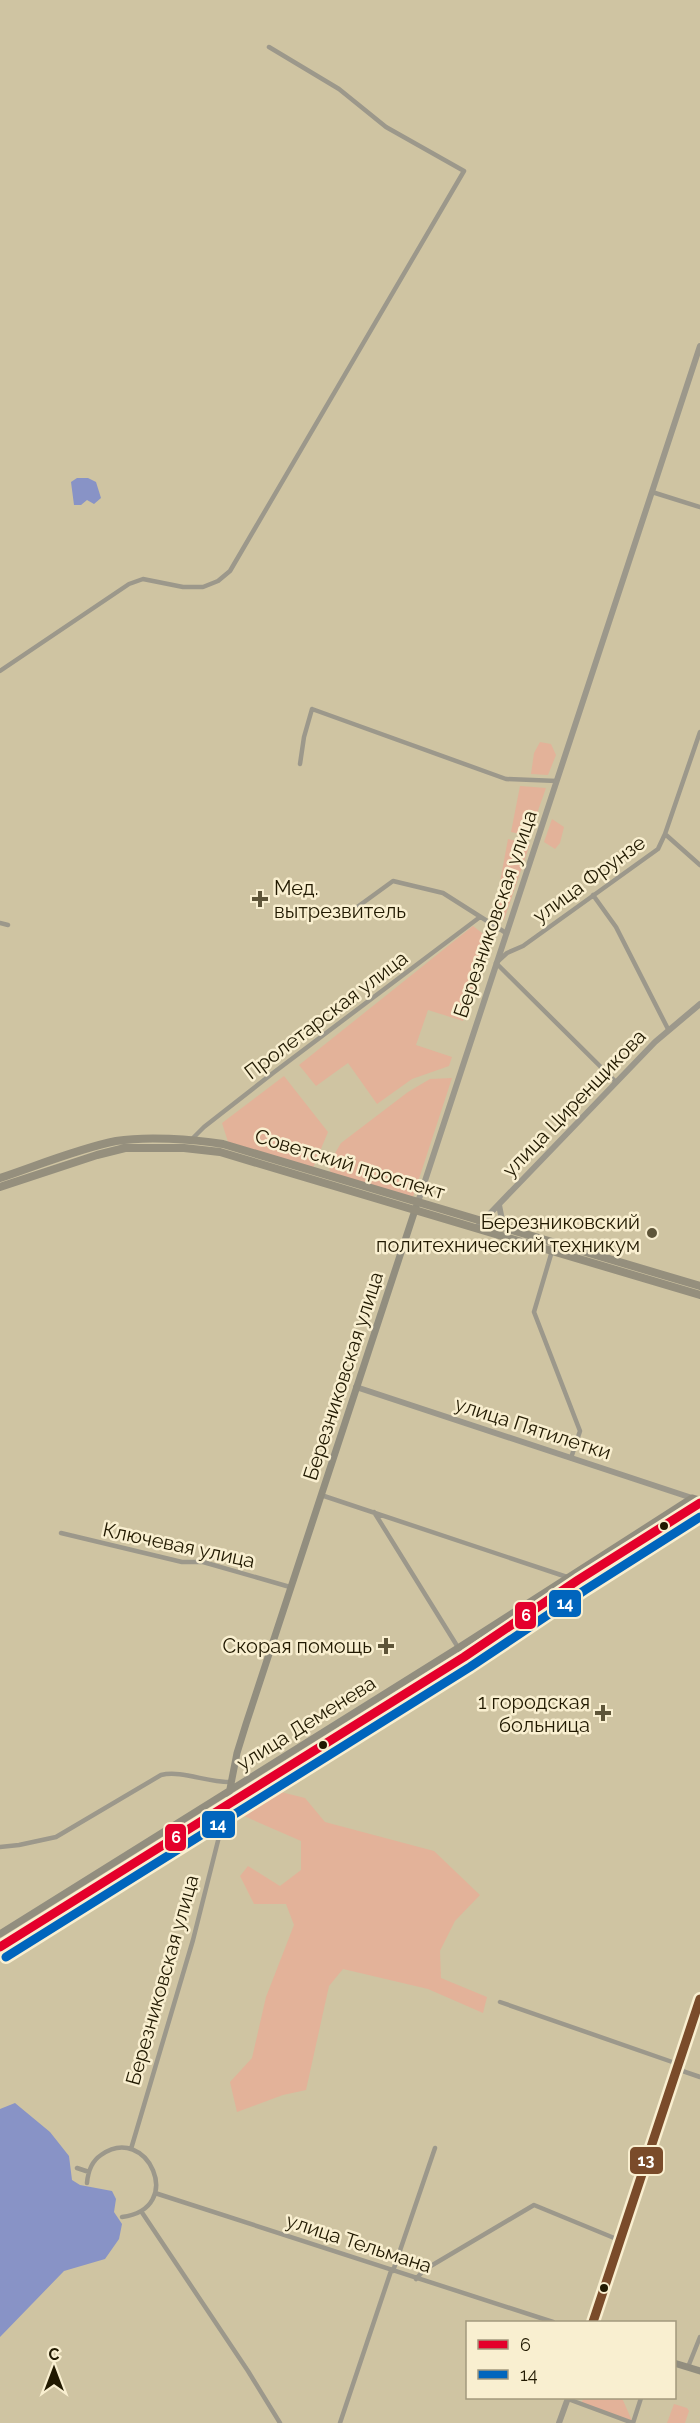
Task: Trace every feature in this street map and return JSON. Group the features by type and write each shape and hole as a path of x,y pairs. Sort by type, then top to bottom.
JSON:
{"main road":[{"name":"Советский проспект","path":"0,1178 98,1146 124,1140 192,1139 223,1144 416,1206 476,1228 700,1295"},
{"path":"184,1148 192,1139"},
{"name":"Советский проспект","path":"0,1187 125,1148 184,1148 220,1152 416,1206 483,1221 700,1286"},
{"name":"Березниковская улица","path":"227,1805 237,1753 416,1206"},
{"name":"улица Деменева","path":"0,1934 458,1648 628,1538 698,1500"},
{"name":"улица Деменева","path":"0,1947 464,1658 578,1580 634,1546 698,1500"},
{"path":"628,1538 634,1546"},
{"path":"593,2321 700,1999"},
{"path":"676,2363 700,2371"}],"street":[{"path":"0,671 129,584 143,579 183,587 202,586 218,581 230,571 464,171 386,128 339,89 269,47"},
{"name":"Березниковская улица","path":"416,1206 700,346"},
{"path":"652,492 700,507"},
{"path":"300,764 304,737 312,709 506,779 557,781"},
{"name":"улица Фрунзе","path":"496,963 658,849 666,834 700,732"},
{"path":"666,834 700,865"},
{"path":"349,914 393,881 443,892 506,933"},
{"path":"594,895 616,927 669,1029"},
{"name":"Пролетарская улица","path":"192,1139 273,1073 480,917"},
{"path":"0,923 8,925"},
{"path":"496,963 616,1082"},
{"name":"улица Циренщикова","path":"476,1228 669,1029 700,1004"},
{"path":"499,1205 502,1220 514,1230"},
{"path":"552,1251 534,1312 580,1431 571,1458"},
{"name":"улица Пятилетки","path":"356,1387 698,1500"},
{"path":"321,1495 567,1577"},
{"path":"374,1512 464,1658"},
{"name":"Ключевая улица","path":"61,1533 182,1562 203,1562 290,1587"},
{"path":"0,1847 56,1837 161,1775 178,1774 209,1782 231,1782"},
{"name":"Березниковская улица","path":"131,2149 193,1940 227,1805"},
{"path":"500,2002 678,2066 700,2077"},
{"path":"87,2182 93,2163 104,2152 122,2148 139,2152 152,2165 156,2184 155,2193 152,2200 141,2211 122,2217"},
{"path":"340,2423 435,2148"},
{"path":"77,2168 89,2172"},
{"name":"улица Тельмана","path":"155,2193 550,2321"},
{"path":"416,2279 424,2270 534,2205 619,2240"},
{"path":"141,2211 280,2423"},
{"path":"688,2367 700,2337"},
{"path":"559,2423 568,2399"},
{"path":"571,2399 633,2423 640,2399"}],"shaded area":[{"path":"540,742 551,744 556,755 548,775 531,774 534,753"},
{"path":"520,786 546,788 529,836 511,832"},
{"path":"552,819 564,827 560,843 555,849 544,842"},
{"path":"508,839 530,844 504,920 498,918 499,887"},
{"path":"473,926 490,939 463,1021 428,1010 416,1045 452,1057 449,1066 412,1079 377,1104 348,1063 316,1086 299,1065"},
{"path":"284,1076 328,1132 313,1168 228,1142 222,1123"},
{"path":"452,1078 413,1197 331,1173 328,1165 341,1143 408,1092 430,1079"},
{"path":"277,1791 305,1798 325,1822 434,1851 480,1895 455,1921 440,1951 441,1978 487,1997 483,2013 428,1989 343,1969 329,1986 306,2090 283,2095 237,2112 230,2082 252,2058 266,1997 294,1925 286,1904 254,1904 240,1876 248,1866 280,1886 301,1870 301,1841 237,1813"},
{"path":"583,2399 622,2399 633,2423 581,2404"},
{"path":"674,2404 687,2408 689,2411 685,2423 667,2423"}],"water":[{"path":"77,478 88,478 96,482 101,498 94,504 87,500 81,505 74,505 71,482"},
{"path":"15,2103 50,2132 69,2156 72,2180 80,2185 112,2191 116,2199 114,2212 122,2224 119,2239 105,2259 64,2271 0,2337 0,2109"}],"transit line":[{"name":"6","path":"0,1947 464,1657 578,1580 700,1503"},
{"name":"14","path":"6,1957 470,1667 700,1517"},
{"name":"13","path":"593,2321 700,1999"}],"place":[{"name":"Мед. вытрезвитель","path":"260,899"},
{"name":"Березниковский политехнический техникум","path":"652,1233"},
{"name":"Скорая помощь","path":"386,1646"},
{"name":"1 городская больница","path":"603,1713"}]}
